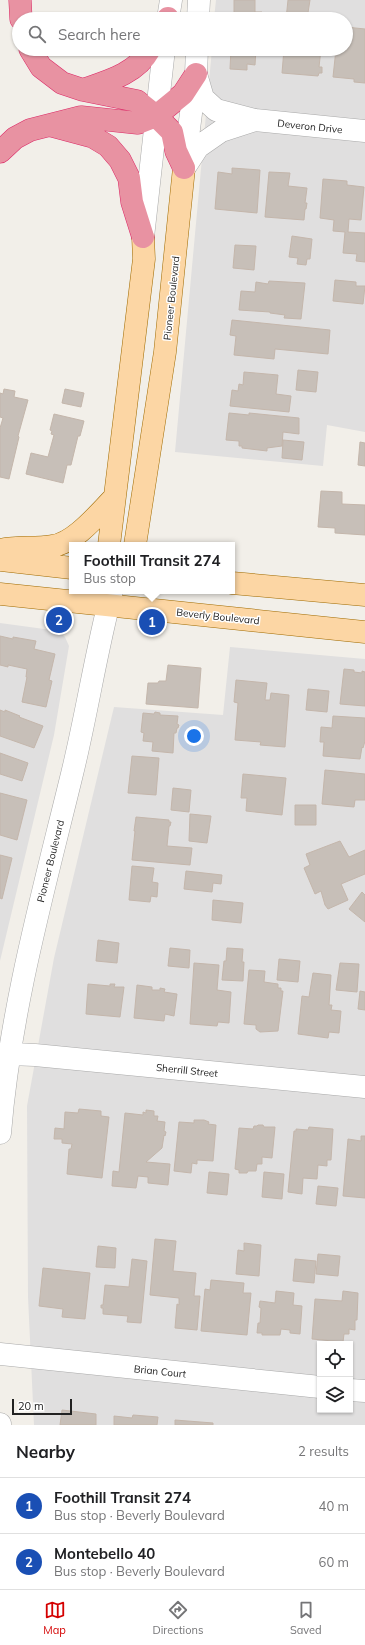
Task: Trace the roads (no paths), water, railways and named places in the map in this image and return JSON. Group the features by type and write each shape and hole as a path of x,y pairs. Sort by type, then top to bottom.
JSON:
{"highway":[{"path":"20,0 21,12"},
{"path":"35,56 41,66 62,83 83,90 137,101 156,116 172,132 176,151 184,168"},
{"path":"83,90 113,80 130,71 146,56"},
{"path":"0,152 15,138 30,130 81,117 138,123 156,116 183,94 196,74"},
{"path":"49,125 93,136 108,146 130,178 132,202 143,237"}],"main road":[{"name":"Pioneer Boulevard","path":"135,542 165,352 184,168"},
{"path":"109,542 144,259 143,237"},
{"path":"0,550 10,548 53,546 66,542 79,532 114,498"},
{"path":"0,560 69,568"},
{"path":"235,583 365,595"},
{"name":"Beverly Boulevard","path":"0,594 110,598 365,632"}],"street":[{"path":"198,12 199,0"},
{"path":"143,237 163,56"},
{"name":"Pioneer Boulevard","path":"184,168 196,74 197,56"},
{"name":"Deveron Drive","path":"196,74 203,98 216,110 255,120 365,131"},
{"name":"Deveron Drive","path":"184,168 198,146 221,131 255,120"},
{"name":"Pioneer Boulevard","path":"0,1132 9,1054 22,981 50,859 74,767 110,598"},
{"name":"Sherrill Street","path":"9,1054 35,1055 365,1087"},
{"name":"Brian Court","path":"0,1354 317,1387"},
{"path":"353,1390 365,1391"}],"place":[{"name":"Montebello 40","path":"59,620"},
{"name":"Foothill Transit 274","path":"152,622"}]}
